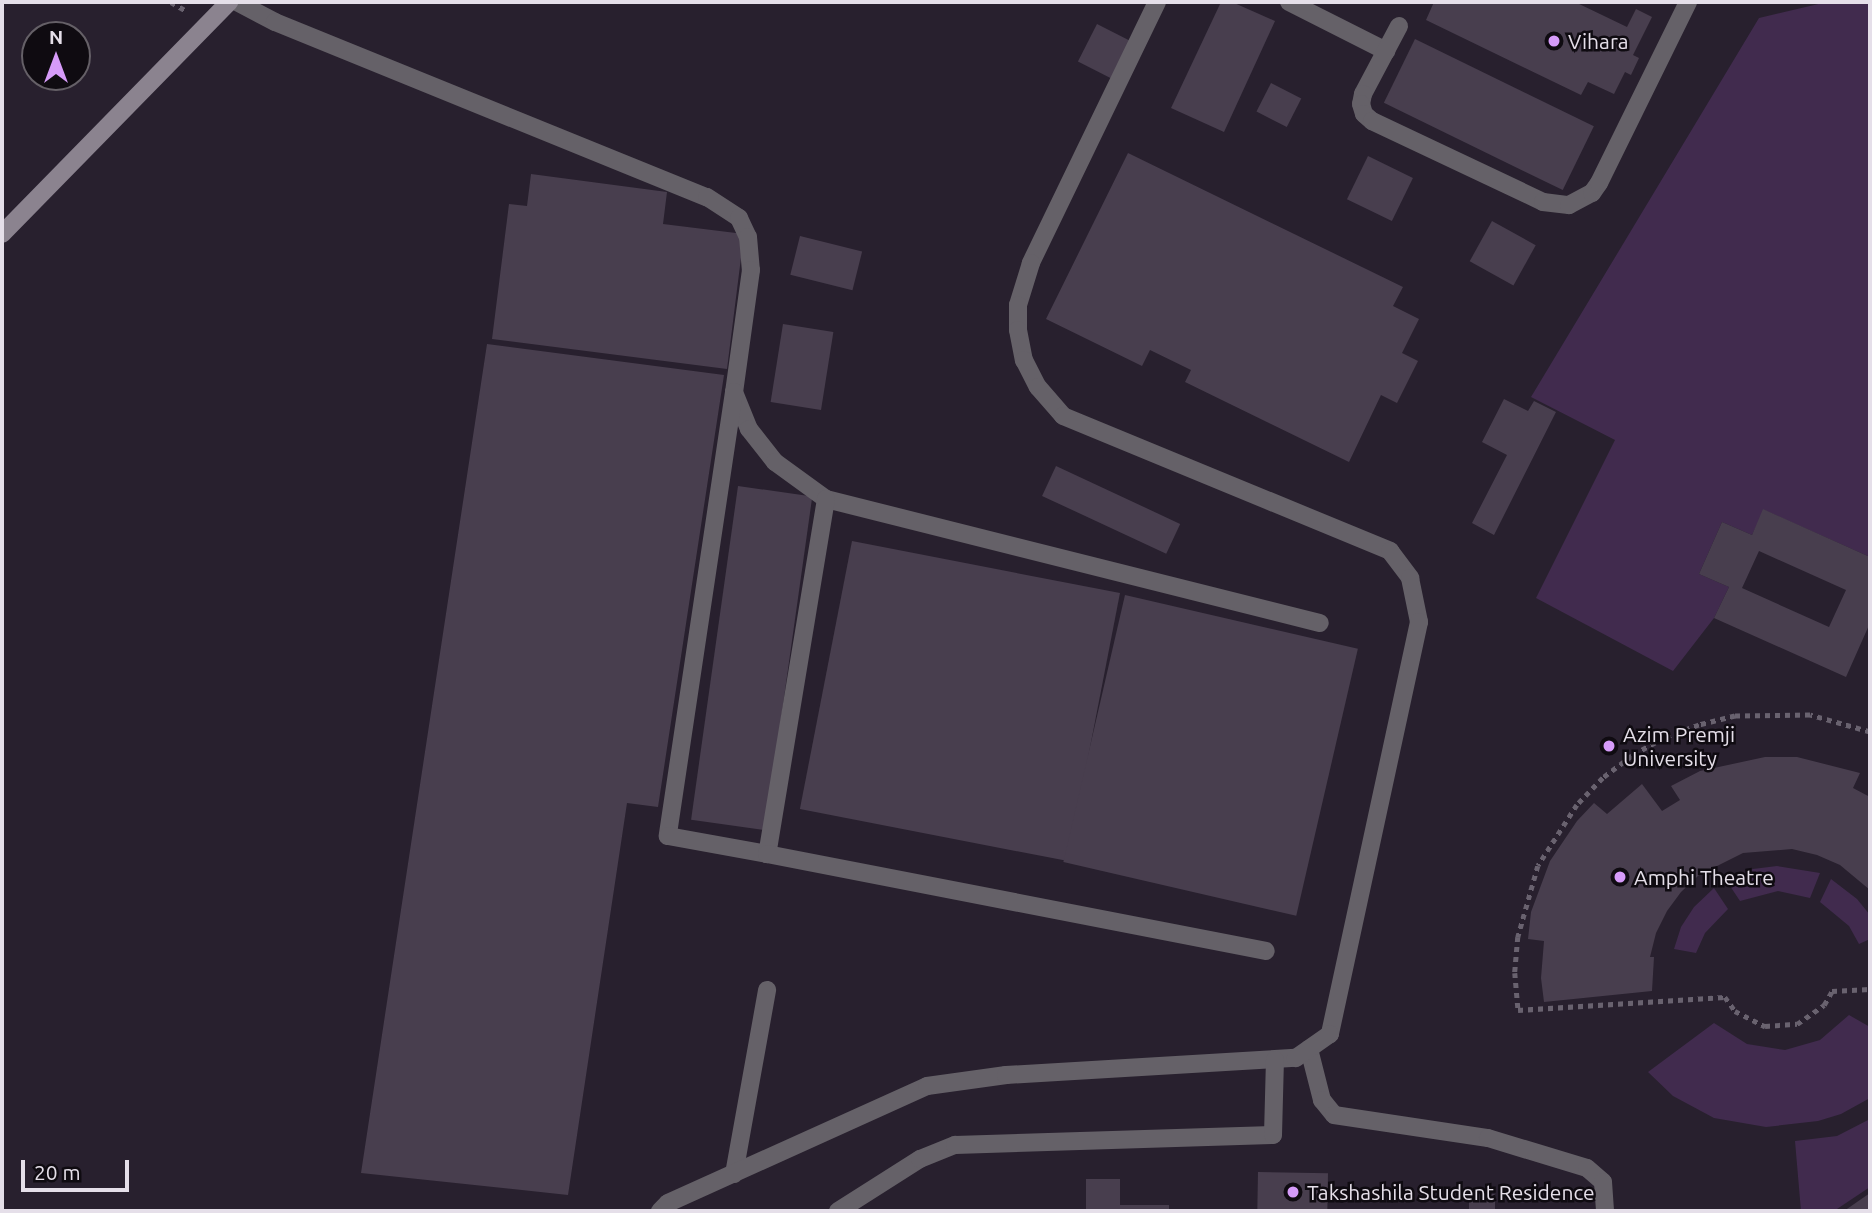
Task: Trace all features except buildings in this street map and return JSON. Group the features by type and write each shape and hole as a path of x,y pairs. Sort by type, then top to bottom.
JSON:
{"street":[{"path":"2,234 229,2"},
{"path":"237,2 275,22 707,197 739,218 748,237 751,271 668,836 1266,951"},
{"path":"660,1211 668,1203 927,1086 1006,1075 1275,1060 1303,1054 1330,1034 1419,622 1410,578 1390,551 1063,416 1038,387 1024,360 1018,330 1018,305 1031,263 1157,2"},
{"path":"1289,2 1386,51"},
{"path":"1399,26 1363,94 1361,104 1372,121 1543,202 1569,205 1592,193 1599,183 1688,2"},
{"path":"734,392 749,429 775,462 826,499 1320,623"},
{"path":"767,854 826,499"},
{"path":"734,1174 767,990"},
{"path":"1303,1054 1322,1100 1334,1115 1488,1138 1587,1168 1603,1182 1605,1211"},
{"path":"838,1211 920,1159 954,1146 1273,1135 1275,1060"}],"path":[{"path":"1870,732 1810,715 1735,716 1676,734 1632,756 1603,778 1577,805 1538,866 1518,937 1516,973 1518,1010 1724,998 1742,1016 1765,1026 1782,1027 1805,1020 1824,1005 1832,991 1870,989"}],"shaded area":[{"path":"1827,2 1870,2 1870,557 1764,510 1752,535 1722,522 1699,574 1729,587 1714,618 1673,671 1536,598 1615,440 1531,397 1759,18"},
{"path":"1777,866 1820,873 1810,898 1778,891 1740,901 1726,880 1753,869"},
{"path":"1831,879 1857,899 1870,915 1870,939 1859,944 1849,926 1820,902"},
{"path":"1714,888 1728,909 1705,933 1696,953 1674,949 1681,927 1694,907"},
{"path":"1849,1015 1870,1027 1870,1098 1841,1114 1818,1121 1766,1127 1714,1118 1673,1096 1648,1072 1714,1023 1747,1044 1785,1050 1820,1040"},
{"path":"1870,1119 1870,1187 1834,1211 1801,1211 1795,1141 1837,1136"}],"place":[{"name":"Vihara","path":"1554,41"},
{"name":"Azim Premji University","path":"1609,746"},
{"name":"Amphi Theatre","path":"1620,877"},
{"name":"Takshashila Student Residence","path":"1293,1192"}]}
